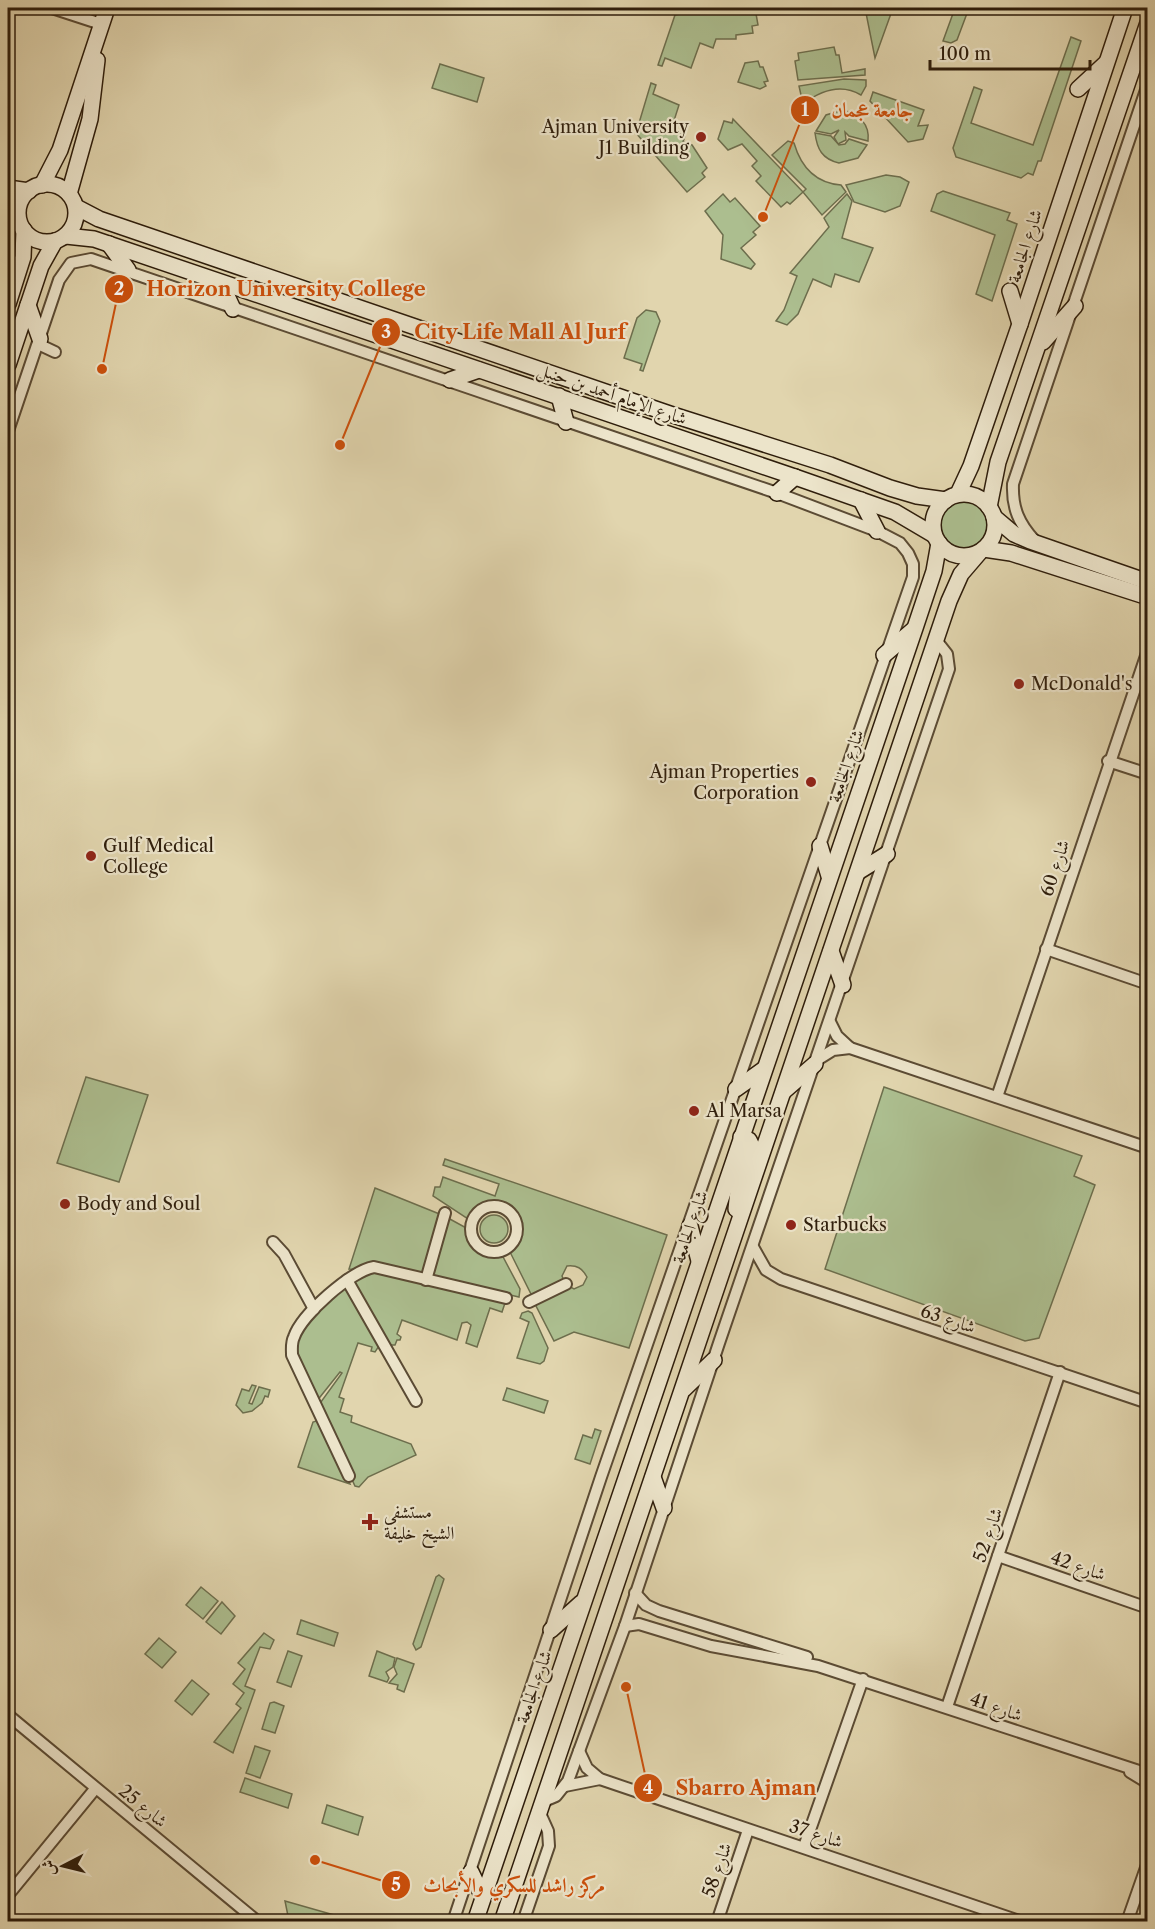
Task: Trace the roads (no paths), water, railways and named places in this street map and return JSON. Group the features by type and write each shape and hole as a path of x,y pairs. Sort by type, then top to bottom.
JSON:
{"main road":[{"path":"8,301 23,257 17,221 22,199 36,188 60,150 107,8"},
{"name":"شارع الجامعة","path":"952,497 971,466 1125,8"},
{"path":"502,1922 954,587 960,574 993,538 994,473 1148,23"},
{"path":"8,365 41,266 60,238 75,223 73,201 90,119 101,24"},
{"path":"1078,89 1106,63"},
{"path":"8,188 57,186 73,201"},
{"name":"شارع الإمام أحمد بن حنبل","path":"73,201 110,223 670,414 830,465 890,488 952,497"},
{"path":"17,221 41,242 60,238"},
{"name":"شارع الإمام أحمد بن حنبل","path":"60,238 87,237 110,244 559,396 909,518 937,539"},
{"path":"110,244 128,270"},
{"path":"221,283 233,309"},
{"path":"1010,291 1020,324"},
{"path":"28,305 39,342"},
{"path":"1037,348 1075,306"},
{"path":"450,380 479,370"},
{"path":"559,396 566,422"},
{"path":"777,493 795,477"},
{"path":"952,497 979,497 1014,534 1146,594 1011,553 982,551 970,556 953,554 937,539 934,516 952,497"},
{"path":"861,500 877,531"},
{"name":"شارع الجامعة","path":"475,1922 930,584 937,539"},
{"path":"884,655 915,628"},
{"path":"820,846 829,876"},
{"path":"858,872 887,854"},
{"path":"831,951 843,985"},
{"path":"784,1091 816,1063"},
{"path":"736,1089 764,1069"},
{"path":"738,1221 736,1199 752,1146 749,1140 741,1137"},
{"path":"690,1226 700,1261"},
{"path":"682,1391 714,1360"},
{"path":"653,1477 664,1508"},
{"path":"551,1630 583,1601"},
{"path":"471,1872 483,1897"}],"street":[{"path":"52,8 101,24"},
{"path":"1040,545 1018,519 1014,508 1013,484 1075,306 1148,84"},
{"path":"8,431 59,280 71,264 91,259 777,493 877,531 900,543 913,564 913,577 884,655 690,1226 601,1477 453,1922"},
{"path":"39,342 55,352"},
{"path":"524,1922 549,1846 548,1831 541,1807 565,1786 625,1626 949,669 947,654 936,640"},
{"name":"شارع 60","path":"997,1097 1108,761 1148,650"},
{"path":"1108,761 1148,774"},
{"path":"1046,949 1148,984"},
{"path":"830,1022 837,1036 850,1048 1148,1148"},
{"path":"816,1063 833,1050 850,1048"},
{"path":"488,1206 508,1210 518,1228 510,1247 490,1252 478,1246 471,1227 477,1214 488,1206"},
{"path":"426,1280 445,1213"},
{"path":"273,1242 281,1249 314,1309"},
{"name":"شارع 63","path":"753,1247 766,1270 781,1279 1148,1403"},
{"path":"349,1476 292,1355 294,1335 314,1309 356,1272 374,1267 506,1298"},
{"path":"347,1280 416,1401"},
{"path":"529,1302 566,1284"},
{"name":"شارع 52","path":"947,1707 1060,1372"},
{"name":"شارع 42","path":"998,1556 1148,1608"},
{"name":"شارع 41","path":"635,1593 646,1605 659,1611 856,1673 863,1679"},
{"name":"شارع 41","path":"625,1626 639,1624 711,1646 798,1661 863,1679 1148,1774"},
{"path":"804,1847 863,1679"},
{"name":"شارع 25","path":"8,1715 258,1922"},
{"path":"579,1751 587,1768 600,1779"},
{"name":"شارع 41","path":"1120,1766 1148,1783"},
{"path":"565,1786 600,1779"},
{"name":"شارع 37","path":"600,1779 1022,1922"},
{"path":"8,1895 96,1789"},
{"name":"شارع 58","path":"717,1922 748,1830"},
{"path":"1127,1922 1148,1862"}],"place":[{"name":"Ajman University J1 Building","path":"701,137"},
{"name":"جامعة عجمان","path":"763,217"},
{"name":"Horizon University College","path":"102,369"},
{"name":"City Life Mall Al Jurf","path":"340,445"},
{"name":"McDonald's","path":"1019,684"},
{"name":"Ajman Properties Corporation","path":"811,782"},
{"name":"Gulf Medical College","path":"91,856"},
{"name":"Al Marsa","path":"694,1111"},
{"name":"Body and Soul","path":"65,1204"},
{"name":"Starbucks","path":"791,1225"},
{"name":"مستشفى الشيخ خليفة","path":"370,1522"},
{"name":"Sbarro Ajman","path":"626,1687"},
{"name":"مركز راشد للسكري والأبحاث","path":"315,1860"}]}
